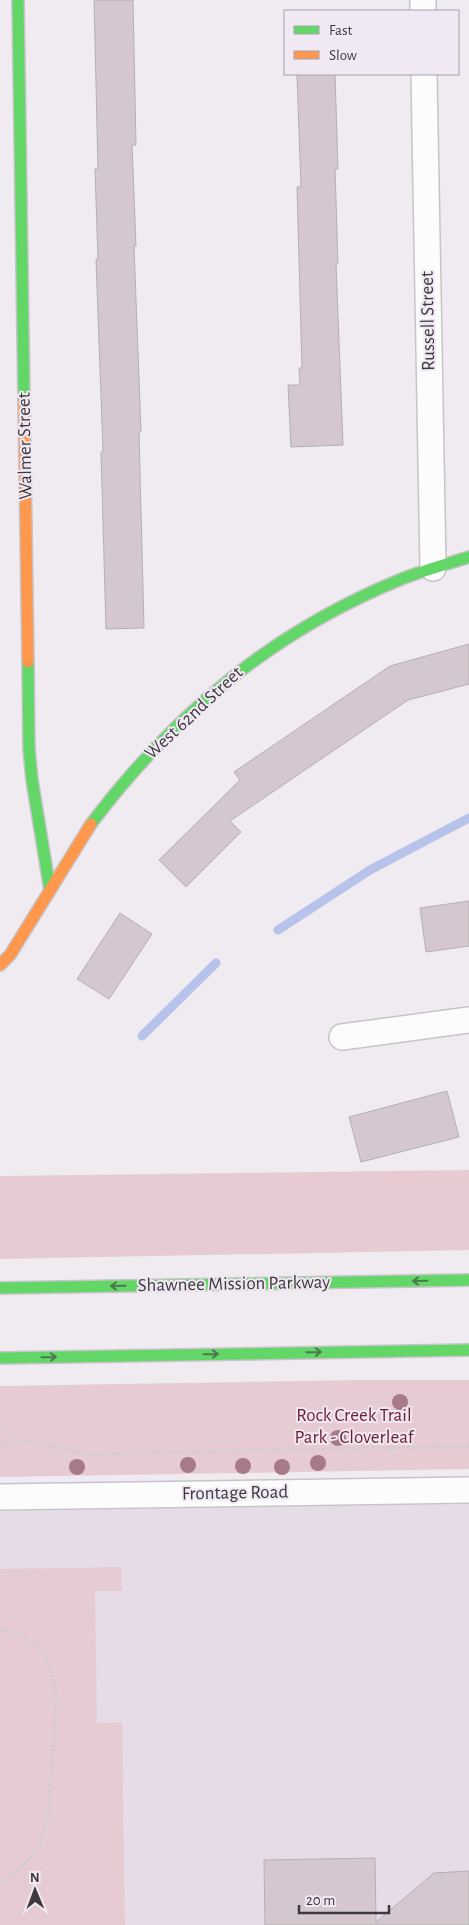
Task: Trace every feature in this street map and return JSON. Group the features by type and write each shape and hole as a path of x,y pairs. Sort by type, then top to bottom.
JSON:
{"main road":[{"name":"Walmer Street","path":"18,0 29,749 32,780 50,890"},
{"name":"West 62nd Street","path":"0,965 10,956 90,825 113,794 164,737 212,691 246,664 285,638 321,618 377,589 469,557"},
{"name":"Shawnee Mission Parkway","path":"0,1288 469,1280"},
{"path":"0,1358 469,1350"}],"street":[{"name":"Russell Street","path":"424,75 433,568"},
{"path":"342,1037 469,1020"},
{"name":"Frontage Road","path":"0,1497 469,1490"}],"path":[{"path":"0,1444 14,1439 89,1454 469,1446"},
{"path":"0,1629 22,1635 42,1649 52,1673 56,1698 49,1810 40,1846 25,1864 0,1884"}],"shaded area":[{"path":"469,1504 469,1925 0,1925 0,1511"}],"green space":[{"path":"469,1170 469,1250 0,1259 0,1176"},
{"name":"Rock Creek Trail Park - Cloverleaf","path":"469,1380 469,1469 0,1477 0,1386"},
{"path":"121,1567 122,1591 95,1591 97,1723 122,1722 125,1925 0,1925 0,1569"}],"building":[{"path":"94,0 133,0 136,145 132,145 141,432 139,432 144,628 106,629 101,452 103,451 96,259 98,259 95,169 98,169"},
{"path":"297,75 335,75 338,169 335,169 338,264 336,264 343,445 291,447 288,385 300,385 299,368 302,368 297,187 301,187"},
{"path":"469,644 469,684 408,700 230,821 241,832 186,887 159,860 240,780 234,772 390,666"},
{"path":"469,901 469,946 426,952 420,908"},
{"path":"120,913 152,934 109,999 77,979"},
{"path":"447,1091 459,1137 361,1162 349,1117"},
{"path":"375,1858 376,1922 434,1873 469,1871 469,1925 265,1925 264,1860"}],"waterway":[{"path":"278,930 370,870 469,818"},
{"path":"142,1036 216,963"}],"traffic: fast":[{"path":"18,0 24,399"},
{"path":"91,824 123,784 192,711 230,679 270,650 312,623 356,599 404,578 469,557"},
{"path":"28,662 29,749 32,780 50,890"},
{"path":"0,1288 469,1280"},
{"path":"0,1358 469,1350"}],"traffic: slow":[{"path":"24,399 28,662"},
{"path":"0,965 10,955 91,824"}]}
